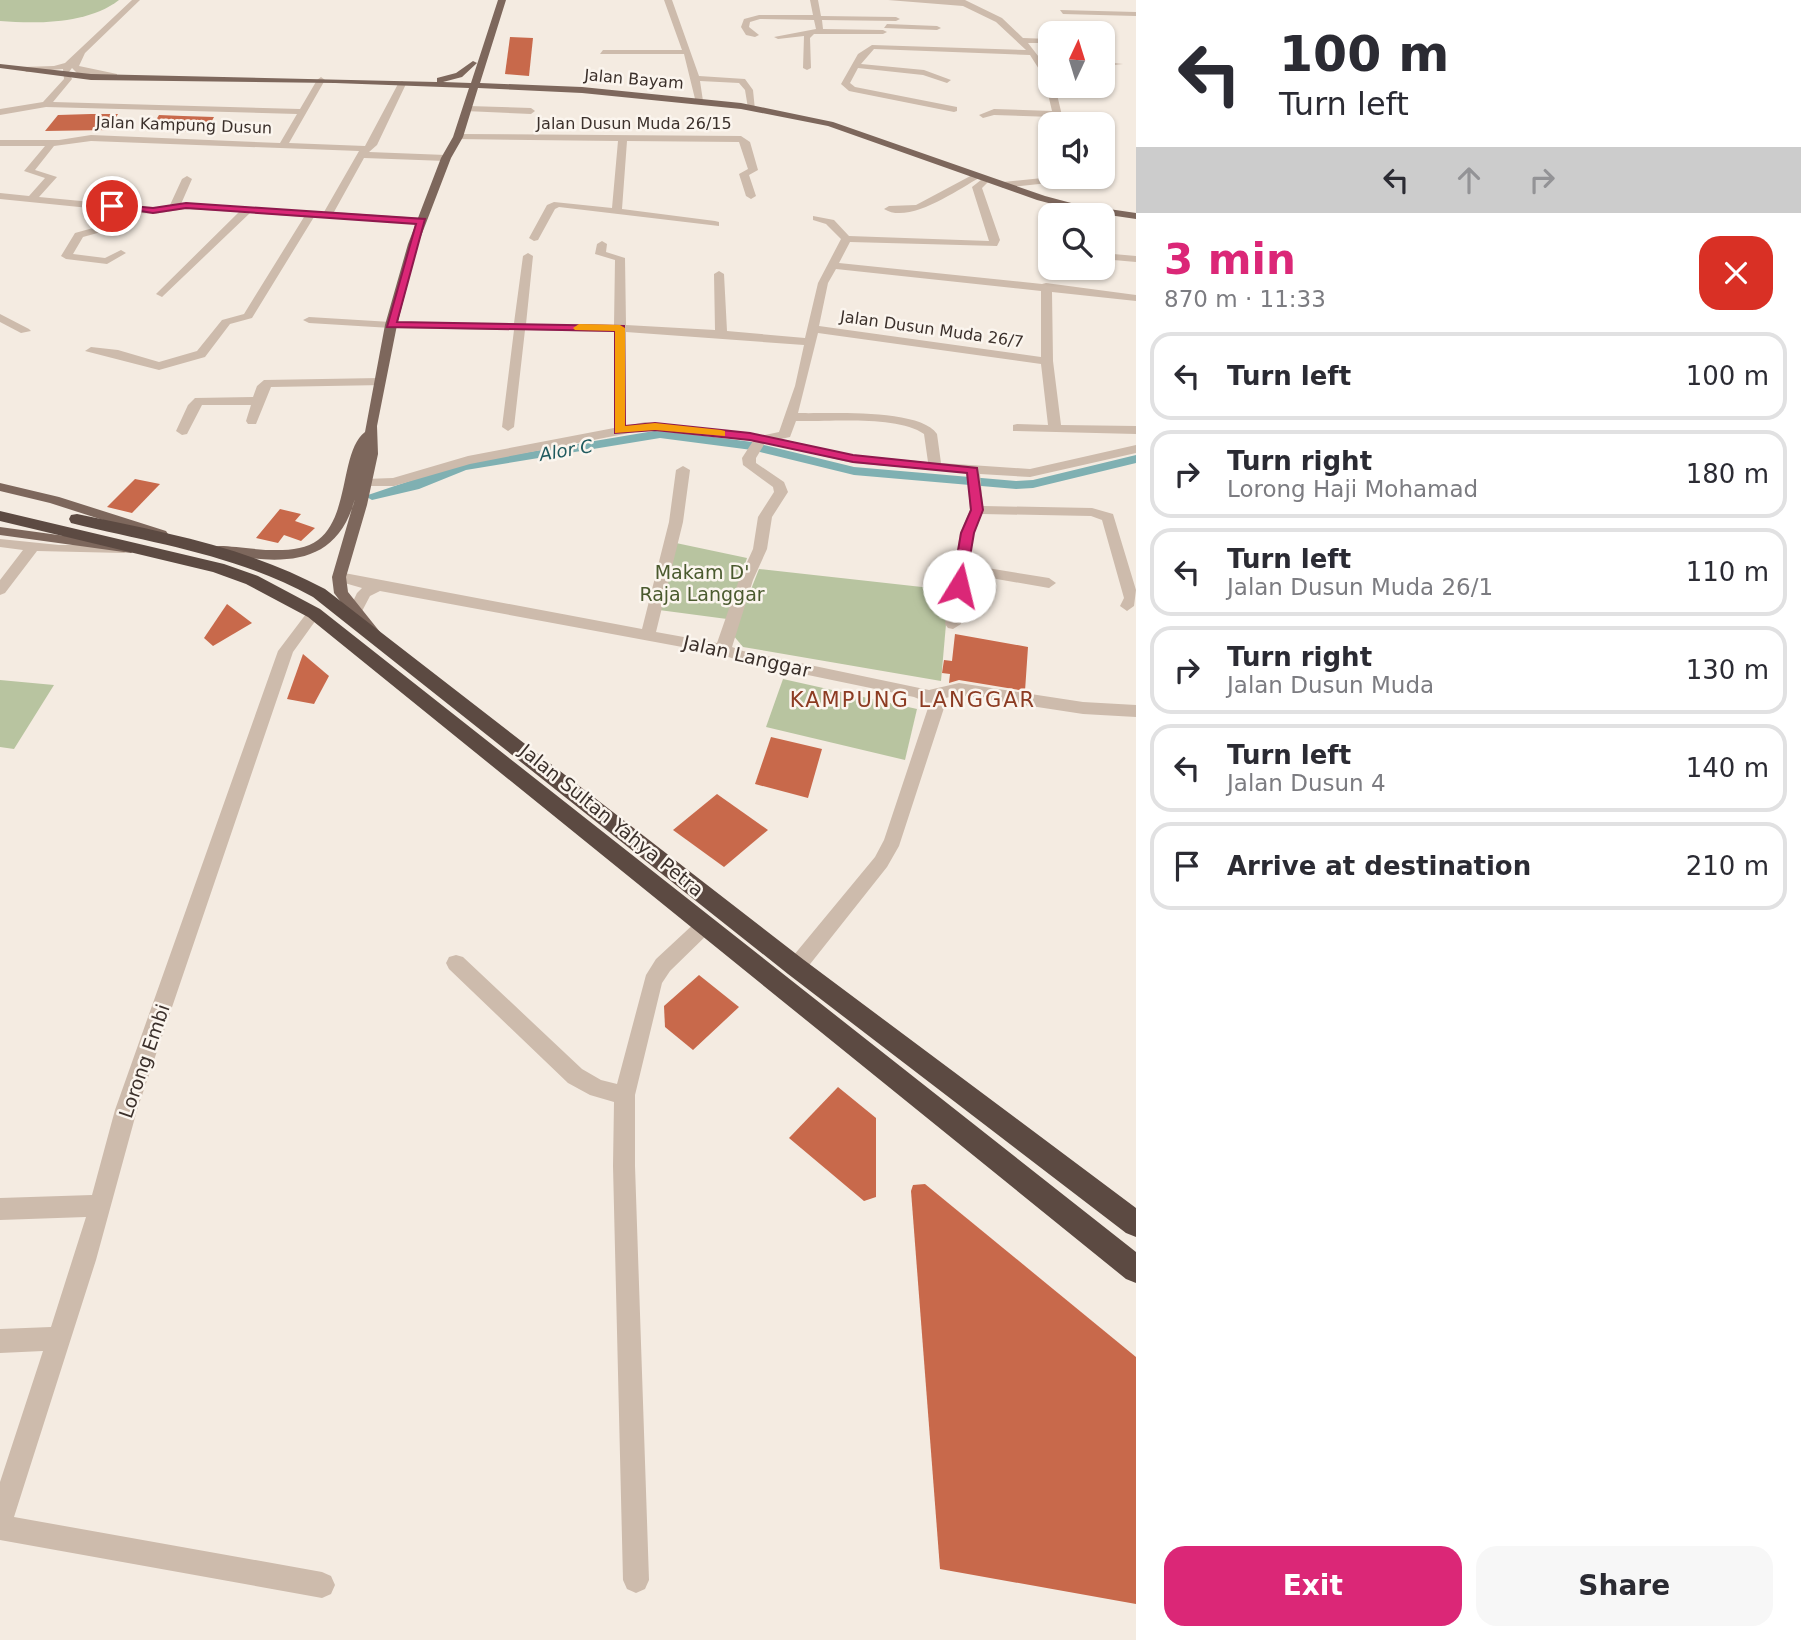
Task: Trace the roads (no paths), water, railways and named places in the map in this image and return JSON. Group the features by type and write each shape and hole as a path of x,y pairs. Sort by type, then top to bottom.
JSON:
{"highway":[{"path":"0,503 29,515 152,551"},
{"path":"0,516 29,515 202,546"},
{"name":"Jalan Sultan Yahya Petra","path":"202,546 272,569 305,584 374,635 796,967 1136,1224"},
{"name":"Jalan Sultan Yahya Petra","path":"152,551 252,580 284,594 314,613 1136,1269"}],"main road":[{"path":"374,635 341,593 339,577 371,454 371,426 391,325 421,221 446,158 458,137 476,85 478,63 494,0"},
{"path":"446,158 449,135 464,84 478,63 502,0"},
{"path":"407,83 453,77 478,63"},
{"path":"478,63 489,77 519,84"},
{"name":"Jalan Bayam","path":"0,66 67,75 464,84 699,101 752,108 830,124 981,178 1075,207 1136,216"},
{"path":"407,83 464,84"},
{"path":"424,85 440,88 453,96"},
{"path":"476,85 582,87 665,97"},
{"path":"469,107 475,97 487,92 535,88"},
{"path":"202,546 270,557 288,556 304,552 330,537 344,512 359,453 371,426"},
{"name":"Jalan Sultan Yahya Petra","path":"0,487 54,500 202,546"},
{"name":"Jalan Sultan Yahya Petra","path":"0,531 152,551"}],"street":[{"path":"82,54 135,0"},
{"path":"668,0 688,52 699,101"},
{"path":"814,0 816,32"},
{"path":"892,0 965,4 998,20 1038,58"},
{"path":"910,11 960,11 965,4"},
{"path":"751,11 759,17"},
{"path":"1063,12 1136,14"},
{"path":"755,35 749,33 745,27 747,21 759,17 896,19"},
{"path":"879,20 887,35 887,47"},
{"path":"778,37 816,32 937,28"},
{"path":"807,68 806,38 816,32"},
{"path":"1021,40 1038,41"},
{"path":"954,109 846,87 846,81 866,50 887,47 1030,53"},
{"path":"603,52 688,52"},
{"name":"Jalan Bayam","path":"18,69 55,69 71,63 82,54"},
{"name":"Jalan Bayam","path":"82,54 75,66 77,70 114,76"},
{"path":"46,104 68,79 65,72 71,63"},
{"path":"858,66 937,75 947,80"},
{"path":"694,78 742,80 749,90 752,108"},
{"path":"284,144 321,80"},
{"path":"327,215 407,83"},
{"path":"0,112 46,104 302,112"},
{"path":"469,107 531,111"},
{"path":"983,115 994,112 1038,117"},
{"name":"Jalan Dusun Muda 26/15","path":"458,137 744,141 754,170 744,174 751,196"},
{"name":"Jalan Kampung Dusun","path":"0,143 51,144 91,138 284,144 446,158"},
{"path":"617,213 623,139"},
{"path":"32,198 52,177 29,171 51,144"},
{"path":"889,209 918,208 981,178"},
{"path":"817,218 830,222 846,239 993,244 995,240 977,186 981,178"},
{"path":"174,207 187,179"},
{"path":"1003,185 1038,181"},
{"path":"0,196 153,211 174,207 421,221"},
{"path":"534,237 554,205 571,204 617,213 715,224"},
{"path":"121,253 104,261 66,256 79,235 108,227 127,208"},
{"path":"162,293 247,210"},
{"path":"91,351 118,354 153,366 201,354 226,321 248,316 311,214"},
{"path":"723,649 744,585 760,548 765,517 781,492 776,482 749,464 758,445 784,435 801,386 823,283 846,239"},
{"path":"601,244 600,254 620,257 620,430"},
{"path":"508,427 528,256"},
{"path":"1115,257 1136,259"},
{"path":"832,265 1046,286 1136,298"},
{"path":"719,274 721,334"},
{"path":"1046,286 1047,361 1055,429"},
{"path":"0,317 16,323 25,331"},
{"path":"309,320 391,325 620,328 811,342"},
{"name":"Jalan Dusun Muda 26/7","path":"814,329 1047,361"},
{"path":"252,421 263,386 268,383 380,382"},
{"path":"182,431 194,405 199,401 258,401"},
{"path":"789,417 900,421 922,426 931,436 934,467"},
{"path":"365,483 416,477 450,464 620,430 655,426 853,459 934,467 974,478 1030,473 1136,449"},
{"path":"1017,429 1136,430"},
{"path":"648,635 676,522 683,470"},
{"path":"953,624 967,533 977,510 974,478"},
{"path":"977,510 1092,512 1108,517 1131,598 1127,606"},
{"path":"0,543 124,549"},
{"path":"0,590 33,546"},
{"path":"962,568 1049,583"},
{"name":"Jalan Langgar","path":"339,577 723,649 740,656 929,696"},
{"path":"355,612 364,593 379,586"},
{"name":"Lorong Embi","path":"0,1521 60,1339 127,1110 286,651 314,613"},
{"path":"929,696 958,689 1083,708 1136,711"},
{"path":"796,967 881,862 892,841 936,708 929,696"},
{"path":"636,1580 624,1166 625,1095 653,981 663,965 705,925"},
{"path":"456,963 575,1076 597,1088 625,1095"},
{"path":"0,1209 99,1206"},
{"path":"0,1341 60,1339"},
{"path":"0,1527 322,1585"}],"waterway":[{"name":"Alor C","path":"372,496 414,486 463,467 660,434 752,446 854,471 1016,485 1033,484 1136,459"}],"district":[{"name":"KAMPUNG LANGGAR","path":"913,700"}],"park label":[{"name":"Makam D' Raja Langgar","path":"702,583"}]}
